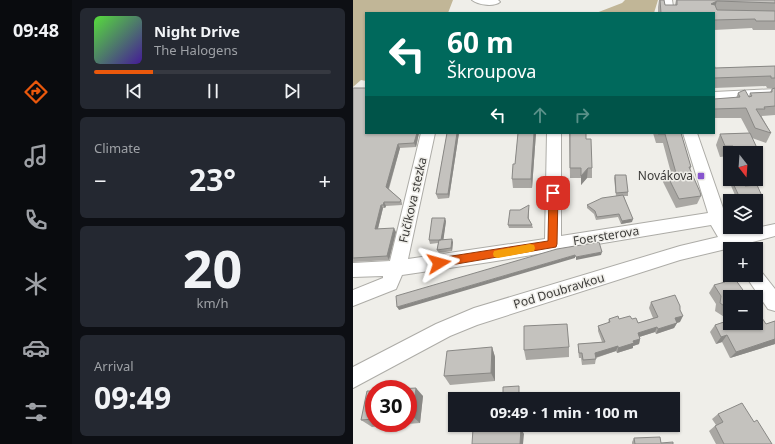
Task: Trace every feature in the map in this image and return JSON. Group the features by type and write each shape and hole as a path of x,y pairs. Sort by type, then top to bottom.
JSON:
{"street":[{"path":"477,0 495,2"},
{"path":"667,0 669,12"},
{"path":"715,96 775,93"},
{"name":"Fučíkova stezka","path":"353,298 390,282 396,268 428,134"},
{"path":"553,244 554,134"},
{"path":"690,134 715,211 715,218 731,242"},
{"name":"Foersterova","path":"353,270 396,268 490,255 715,218"},
{"name":"Pod Doubravkou","path":"741,242 775,230"},
{"name":"Pod Doubravkou","path":"353,378 443,330 474,317 680,253 723,247"},
{"path":"759,282 775,303"}],"shaded area":[{"path":"353,0 453,0 448,12 365,12 365,81 361,80 353,87"},
{"path":"625,0 658,0 654,12 599,12 622,3"}],"building":[{"path":"660,0 664,0 665,5 677,5 677,0 775,0 775,3 717,1 711,4 715,5 717,10 775,11 775,21 756,21 755,19 715,20 715,12 661,12"},
{"path":"775,66 775,78 771,78 771,76 715,78 715,68"},
{"path":"353,88 365,88 365,134 417,134 414,143 398,144 386,187 401,200 400,202 384,202 383,205 381,205 375,229 394,228 387,256 353,258"},
{"path":"775,88 775,106 764,107 765,109 756,109 771,133 755,128 746,108 715,109 715,99 740,97 738,93 745,90 749,97 752,96 750,93 772,92 772,89"},
{"path":"750,133 756,146 725,146 720,134"},
{"path":"447,134 457,134 448,194 436,194"},
{"path":"518,134 534,134 531,179 512,179 513,164 515,164"},
{"path":"570,134 586,134 586,139 591,139 592,168 588,168 581,176 581,168 570,168"},
{"path":"665,134 681,134 691,167 689,167 701,196 679,199 666,173 676,173"},
{"path":"615,175 626,175 628,192 616,193"},
{"path":"734,186 757,186 761,194 738,194"},
{"path":"623,195 633,219 622,221 619,214 597,217 595,211 587,205 602,198"},
{"path":"529,205 528,218 532,225 508,225 510,210 520,210"},
{"path":"432,218 445,218 441,240 429,240"},
{"path":"452,239 451,248 437,250 439,240"},
{"path":"599,242 602,252 576,257 575,255 397,307 396,296 557,249"},
{"path":"725,282 737,282 743,290 723,290 723,305 720,303 721,296 714,285"},
{"path":"675,295 683,316 675,318 677,323 638,333 640,339 633,341 634,343 595,353 596,359 583,360 582,353 579,353 578,344 605,342 598,326 610,322 609,319 618,316 619,319 630,316 632,319 636,318 638,323 658,317 651,302"},
{"path":"763,320 766,324 775,321 775,339 736,352 727,335 721,337 715,325 723,322 723,330 763,330"},
{"path":"567,324 569,347 524,350 524,326"},
{"path":"492,347 491,373 444,376 447,351"},
{"path":"519,386 519,392 503,392 503,387"},
{"path":"365,401 365,420 361,420"},
{"path":"742,403 754,422 757,420 772,444 724,444 715,426 723,422 718,414"},
{"path":"473,432 521,432 520,444 472,444"},
{"path":"660,437 661,443 673,442 673,444 635,444 634,438"}],"slow traffic":[{"path":"498,254 530,248"}],"place":[{"name":"Novákova","path":"701,176"}],"route":[{"path":"439,263 553,244 553,193"}]}
